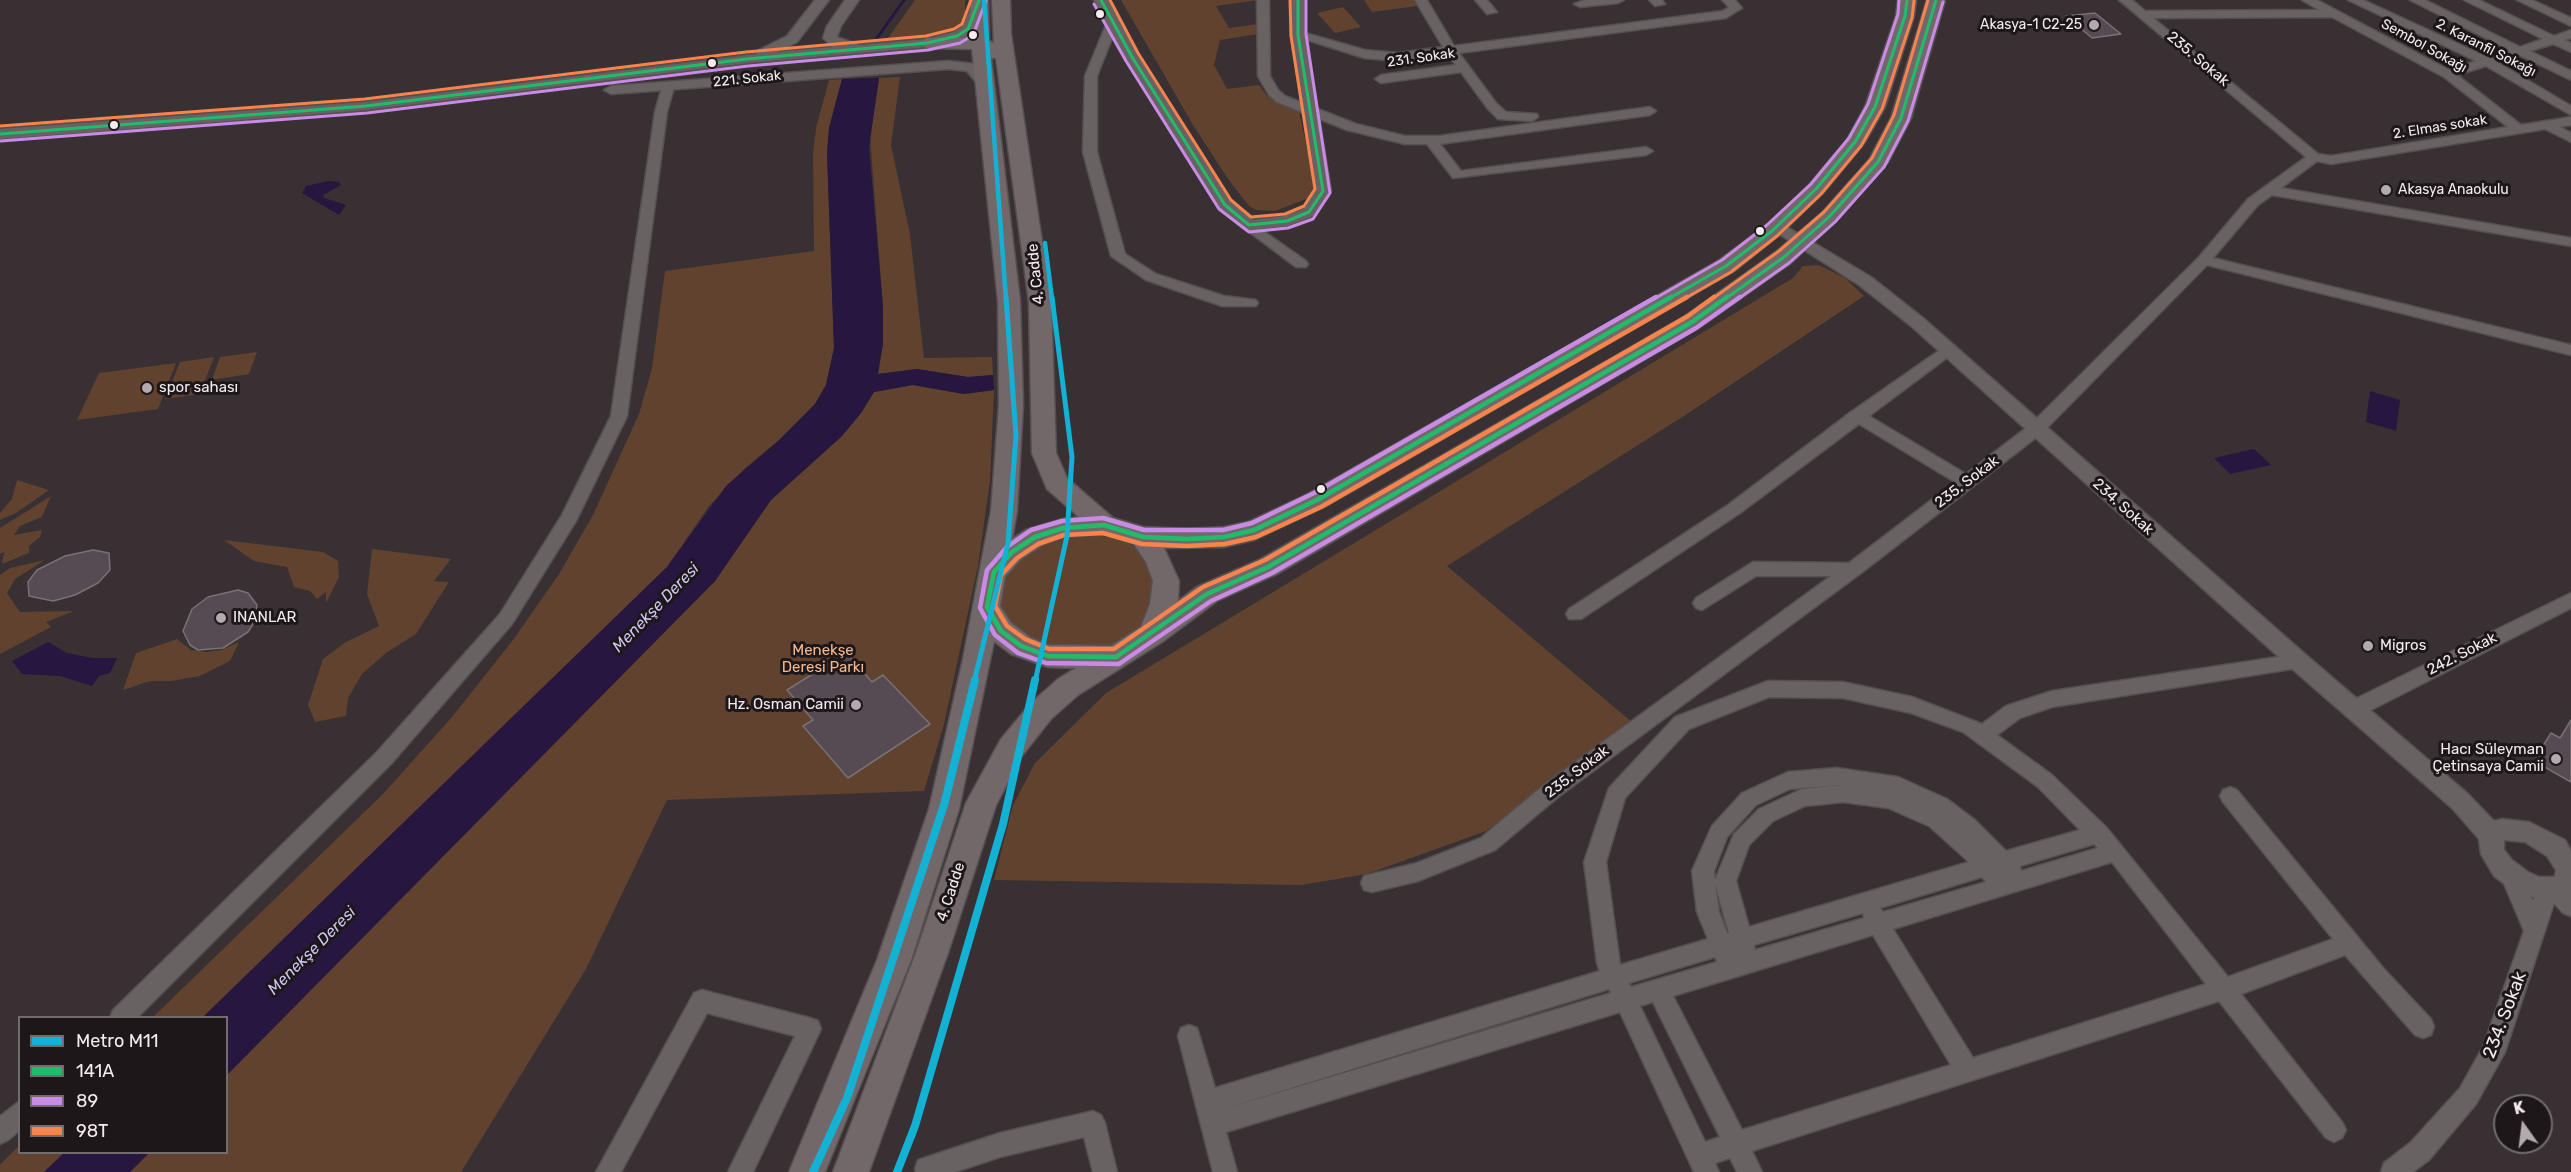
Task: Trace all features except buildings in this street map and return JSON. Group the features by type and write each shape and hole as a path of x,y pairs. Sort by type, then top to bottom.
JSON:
{"main road":[{"name":"4. Cadde","path":"1001,0 1002,34 1040,302 1044,453 1056,483 1104,525"},
{"path":"807,1172 894,960 944,809 994,572 1012,552 1035,537 1063,528 1104,525 1143,537 1224,537 1254,530 1317,500 1725,266 1777,226 1823,181 1855,142 1875,107 1905,16 1907,0"},
{"path":"987,607 1001,631 1021,646 1048,656 1116,657 1207,594 1268,567 1692,322 1784,257 1829,217 1878,162 1901,118 1936,0"},
{"name":"4. Cadde","path":"979,4 980,44 1009,301 1011,405 1006,493 994,572"},
{"path":"935,43 980,44 993,50 1009,87"},
{"path":"1143,537 1158,560 1166,581 1164,604 1152,634"},
{"name":"4. Cadde","path":"851,1172 933,950 981,803 1011,748 1041,711 1068,687 1116,657"}],"street":[{"path":"734,61 774,50 792,39 822,0"},
{"path":"800,30 799,36 809,40 823,37 832,30 852,0"},
{"path":"1101,0 1112,23 1225,205 1301,264"},
{"path":"1263,0 1263,76 1272,92 1281,99 1352,127 1405,140 1431,140 1650,111"},
{"path":"1249,225 1287,221 1309,212 1323,191 1298,35 1298,0"},
{"path":"1421,0 1452,52 1492,106 1503,116 1519,118 1583,112"},
{"path":"1481,0 1491,12"},
{"path":"1578,2 1618,0"},
{"path":"1298,35 1364,54 1398,57 1452,52 1726,14 1732,4 1749,0"},
{"name":"235. Sokak","path":"1372,884 1418,873 1488,844 1551,791 1852,570 2036,429 2204,260 2253,202 2314,157 2145,14 2125,0"},
{"path":"2190,0 2216,14"},
{"path":"2253,0 2283,15"},
{"name":"Sembol Sokağı","path":"2308,0 2448,74 2518,129"},
{"name":"2. Karanfil Sokağı","path":"2354,0 2488,62 2571,111"},
{"path":"2145,14 2334,14 2386,0"},
{"path":"2416,0 2571,76"},
{"path":"2470,0 2571,48"},
{"path":"2523,0 2571,22"},
{"path":"1578,2 1594,24 1594,32"},
{"path":"0,134 366,106 734,61 935,43 959,35 968,29 979,4"},
{"path":"1112,23 1090,76 1090,152 1118,256 1151,277 1222,301 1251,303"},
{"path":"832,30 830,38 837,44 869,48"},
{"path":"2448,74 2571,34"},
{"path":"930,66 946,61 953,55 951,48 935,43"},
{"name":"221. Sokak","path":"0,140 364,113 562,93 669,87 930,66 971,68 984,83"},
{"name":"231. Sokak","path":"1382,78 1464,68"},
{"path":"122,1016 203,939 384,758 506,618 570,518 619,416 661,112 669,87"},
{"name":"2. Elmas sokak","path":"2314,157 2331,160 2571,121"},
{"path":"2547,124 2571,138"},
{"path":"1431,140 1451,169 1458,175 1646,151"},
{"path":"2269,190 2571,242"},
{"name":"234. Sokak","path":"1777,226 1803,240 1865,281 1947,350 2298,661 2460,801 2501,832"},
{"path":"2204,260 2571,350"},
{"path":"1575,614 1734,509 1947,350"},
{"path":"1857,416 1967,482"},
{"path":"1702,603 1753,568 1852,570"},
{"name":"242. Sokak","path":"2354,709 2571,600"},
{"path":"1983,735 2013,712 2052,699 2298,661"},
{"path":"2334,1130 2225,989 2099,833 2045,780 1970,726 1912,705 1843,690 1768,689 1682,723 1616,794 1595,862 1608,963 1703,1164 1736,1145 2225,989 2349,943"},
{"path":"1740,964 1731,943 1725,881 1741,840 1766,815 1802,798 1843,793 1890,800 1936,820 2004,874"},
{"path":"2230,796 2349,943 2423,1027"},
{"path":"2501,832 2538,836 2563,850 2566,862 2564,887 2529,884 2511,874 2493,854 2501,832"},
{"path":"2004,874 2099,833"},
{"path":"1210,1113 1614,977 1731,943 1872,913 2004,874 2116,852"},
{"path":"2511,874 2535,931"},
{"name":"234. Sokak","path":"2393,1172 2420,1151 2468,1096 2493,1052 2535,931 2564,887"},
{"path":"1210,1113 1658,989 1740,964 1872,913"},
{"path":"1872,913 1968,1072"},
{"path":"1658,989 1750,1172"},
{"path":"608,1172 702,1001 810,1029 740,1172"},
{"path":"1189,1036 1225,1172"},
{"path":"0,1132 18,1115"},
{"path":"927,1169 1000,1145 1093,1123 1105,1172"}],"green space":[{"path":"915,0 965,0 965,21 954,31 886,41"},
{"path":"1121,0 1258,0 1216,6 1229,28 1258,24 1258,34 1220,40 1214,65 1227,89 1259,85 1267,96 1299,111 1315,186 1314,193 1309,198 1275,211 1256,210 1249,206 1228,179 1193,125"},
{"path":"1364,0 1413,0 1417,6 1372,12"},
{"path":"1343,7 1361,27 1335,33 1317,13"},
{"path":"900,77 891,145 910,234 924,358 992,357 993,375 968,377 917,369 878,374 883,307 870,136 879,78"},
{"path":"842,79 829,128 827,153 834,348 826,385 815,404 778,441 745,468 709,506 667,567 204,1016 154,1016 383,794 452,717 513,640 559,574 593,515 639,414 652,368 665,271 814,251 813,154 816,128 829,80"},
{"path":"1819,265 1845,278 1864,296 1687,414 1447,566 1633,723 1486,831 1367,874 1301,885 994,880 1013,805 1035,763 1106,693 1793,278 1803,266"},
{"path":"257,352 249,374 212,380 220,357"},
{"name":"spor sahası","path":"214,357 200,394 165,399 180,362"},
{"path":"176,363 158,409 77,420 99,373"},
{"name":"Menekşe Deresi Parkı","path":"913,385 964,394 994,390 990,481 978,566 944,724 924,791 667,800 586,969 461,1172 130,1172 148,1154 228,1154 228,1074 715,581 771,500 842,436 861,413 874,392"},
{"path":"17,480 49,490 16,513 0,520 0,513 12,499"},
{"path":"51,496 42,517 20,526 14,535 42,530 40,537 29,546 29,553 2,564 4,552 0,554 0,528"},
{"path":"1093,535 1117,538 1138,548 1153,561 1156,617 1120,649 1068,659 1003,622 999,601 1004,580 1018,561 1040,546 1066,537"},
{"path":"224,540 323,552 338,561 339,577 326,603 326,592 317,599 310,591 294,587 287,567 254,561"},
{"path":"372,549 451,559 434,581 449,582 416,634 386,653 362,674 348,698 346,716 315,722 308,705 323,659 346,642 379,626 367,594"},
{"path":"45,560 15,579 7,593 20,612 74,611 46,622 51,627 0,654 0,575 10,568"},
{"path":"177,639 191,650 207,652 221,650 239,642 230,661 200,676 171,681 150,681 123,690 136,653"},
{"path":"18,1147 18,1154 63,1154 44,1172 0,1172 0,1165"}],"water":[{"path":"879,78 869,148 883,307 883,344 878,374 917,369 968,377 993,375 994,390 964,394 913,385 874,392 861,413 842,436 771,500 715,581 228,1074 228,1016 204,1016 667,567 726,486 778,441 815,404 826,385 834,348 827,153 829,128 842,79"},
{"path":"329,181 339,182 341,185 323,195 324,198 346,205 339,215 302,193 306,186"},
{"path":"2370,391 2400,400 2396,431 2366,422"},
{"path":"2254,449 2271,465 2230,474 2214,458"},
{"path":"48,642 67,653 92,658 117,658 110,673 99,676 92,686 60,676 22,674 12,661"},
{"path":"63,1154 148,1154 130,1172 44,1172"}],"waterway":[{"name":"Menekşe Deresi","path":"875,41 904,0"}],"metro line":[{"name":"M11","path":"813,1172 847,1098 944,805 1008,543 1016,436 984,0"},
{"name":"M11","path":"897,1172 915,1126 1003,824 1067,536 1072,457 1045,243"}],"transit line":[{"name":"98T","path":"0,126 365,99 746,52 926,36 954,29 962,24 971,0"},
{"name":"141A","path":"0,134 366,106 747,59 927,43 957,36 968,29 979,0"},
{"name":"141A","path":"1101,0 1132,57 1225,205 1249,225 1287,221 1309,212 1323,191 1298,35 1298,0"},
{"name":"98T","path":"1110,0 1138,53 1231,200 1251,217 1285,214 1304,206 1315,189 1291,36 1290,0"},
{"name":"89","path":"1094,4 1126,61 1219,209 1249,232 1288,228 1313,219 1330,193 1306,34 1306,0"},
{"name":"89","path":"1899,0 1898,14 1868,104 1849,138 1811,184 1767,225 1722,260 1314,493 1252,523 1223,530 1144,530 1103,518 1062,521 1031,530 1007,547 987,570 980,608 995,635 1018,653 1046,663 1119,664 1211,601 1272,573 1696,328 1789,263 1835,222 1884,167 1908,121 1943,2"},
{"name":"141A","path":"1907,0 1905,16 1875,107 1855,142 1816,189 1772,231 1726,266 1317,500 1254,530 1224,537 1187,539 1143,537 1104,525 1063,528 1035,537 1012,552 994,572 987,607 1001,631 1021,646 1048,656 1116,657 1207,594 1268,567 1692,322 1784,257 1829,217 1878,162 1901,118 1936,0"},
{"name":"98T","path":"1914,1 1912,18 1882,109 1861,146 1821,194 1777,236 1731,272 1321,507 1256,537 1225,544 1187,546 1142,544 1103,533 1064,535 1038,544 1017,558 1001,575 995,606 1007,626 1025,639 1049,649 1114,649 1203,587 1265,560 1688,316 1779,251 1824,212 1872,158 1894,115 1928,0"},
{"name":"89","path":"1,141 367,113 748,66 928,50 960,43 973,35 986,1"}],"place":[{"name":"Akasya-1 C2-25","path":"2094,25"},
{"name":"Akasya Anaokulu","path":"2386,190"},
{"name":"spor sahası","path":"147,388"},
{"name":"INANLAR","path":"221,618"},
{"name":"Migros","path":"2368,646"},
{"name":"Hz. Osman Camii","path":"856,705"},
{"name":"Hacı Süleyman Çetinsaya Camii","path":"2556,759"}]}
